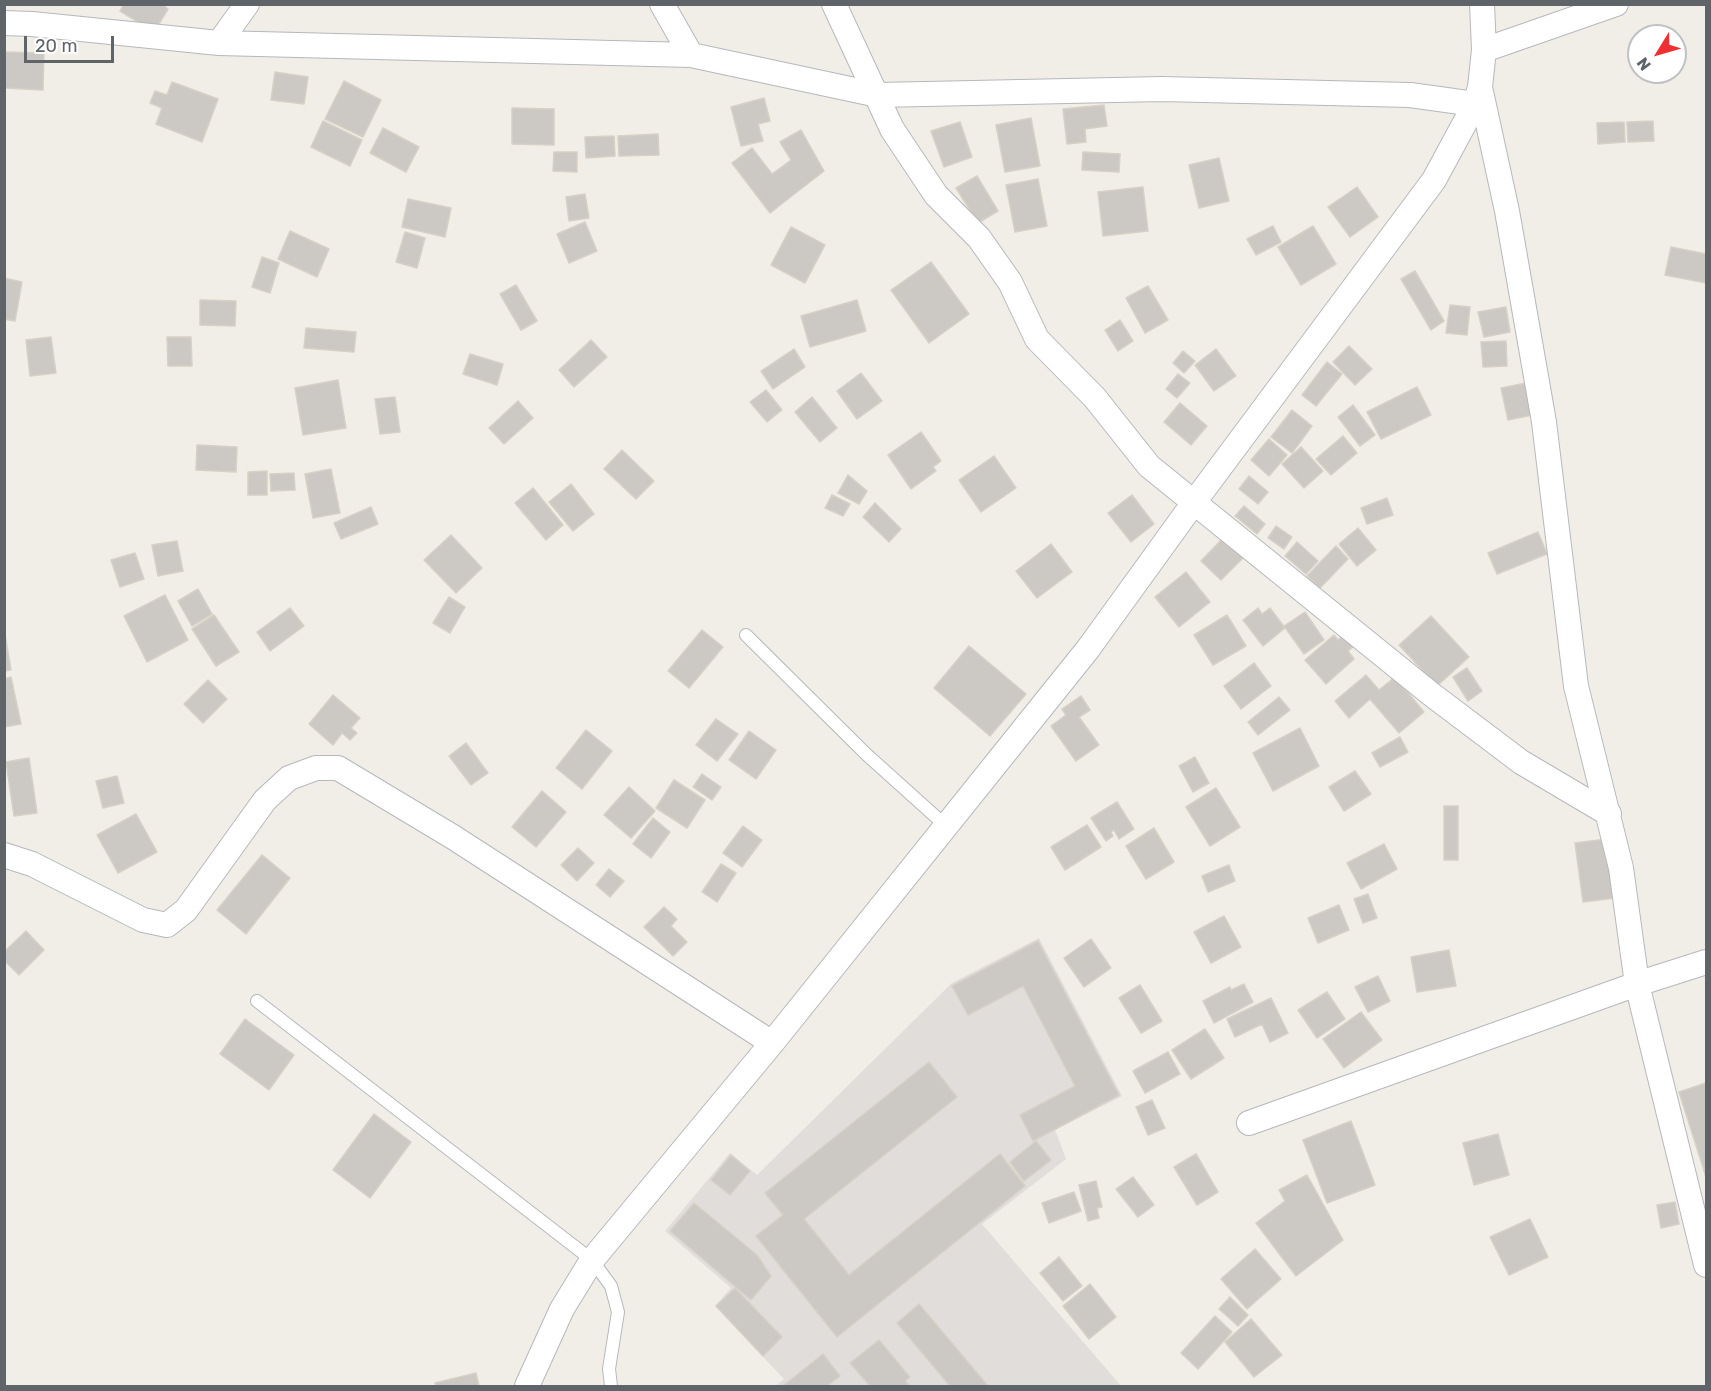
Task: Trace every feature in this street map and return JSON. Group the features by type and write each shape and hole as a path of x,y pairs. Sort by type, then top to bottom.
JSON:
{"street":[{"path":"219,43 247,4"},
{"path":"662,4 692,55"},
{"path":"834,4 892,129 936,195 979,238 1011,282 1037,339 1095,398 1149,466 1431,694 1521,762 1609,814"},
{"path":"527,1386 562,1309 592,1260 772,1043 1088,649 1434,180 1477,95 1484,50 1482,4"},
{"path":"1484,50 1616,4"},
{"path":"4,23 219,43 692,55 878,95 1162,88 1477,95"},
{"path":"1477,95 1507,211 1544,422 1576,686 1621,868 1637,984 1707,1265"},
{"path":"4,855 32,864 143,920 167,925 186,910 265,800 289,778 316,768 338,768 453,837 772,1043"},
{"path":"1249,1123 1637,984 1707,962"}],"lane":[{"path":"746,635 866,754 946,826"},
{"path":"257,1001 592,1260 611,1286 618,1312 609,1370 611,1386"}],"shaded area":[{"path":"1039,938 1122,1096 1055,1130 1066,1159 982,1224 1121,1386 776,1386 784,1379 715,1306 731,1288 665,1231 730,1153 757,1175 952,983"}],"building":[{"path":"124,4 162,4 168,9 154,32 120,11"},
{"path":"4,52 44,53 43,90 4,88"},
{"path":"275,72 308,77 304,104 271,100"},
{"path":"344,81 381,100 363,137 325,119"},
{"path":"172,82 218,99 202,142 156,124 162,108 150,103 155,91 167,95"},
{"path":"764,98 770,121 758,124 763,141 741,146 731,107"},
{"path":"1104,105 1107,126 1085,129 1086,142 1067,144 1063,109"},
{"path":"512,108 554,109 554,145 512,144"},
{"path":"1031,118 1040,166 1005,172 996,125"},
{"path":"323,121 362,140 350,166 311,147"},
{"path":"1653,121 1654,141 1628,142 1627,122"},
{"path":"960,122 972,157 944,167 931,131"},
{"path":"1624,122 1625,142 1598,144 1597,123"},
{"path":"383,128 419,147 406,172 370,153"},
{"path":"801,130 824,171 770,213 732,163 752,148 772,174 791,160 780,142"},
{"path":"658,134 659,155 619,156 618,136"},
{"path":"614,136 615,156 586,158 585,137"},
{"path":"554,152 577,152 577,172 553,171"},
{"path":"1083,152 1120,154 1119,172 1082,170"},
{"path":"1219,158 1229,201 1199,208 1189,165"},
{"path":"977,176 998,211 978,223 956,188"},
{"path":"1038,179 1047,226 1015,232 1006,185"},
{"path":"1143,187 1148,231 1103,236 1098,192"},
{"path":"1357,187 1378,217 1350,237 1328,207"},
{"path":"585,194 589,218 569,221 566,197"},
{"path":"408,199 451,208 445,237 402,227"},
{"path":"585,222 597,251 569,263 557,234"},
{"path":"1273,226 1281,242 1256,255 1247,239"},
{"path":"1313,226 1336,264 1301,285 1278,247"},
{"path":"791,227 825,245 805,283 771,265"},
{"path":"290,231 329,249 317,277 278,259"},
{"path":"405,232 425,238 417,268 396,262"},
{"path":"1671,247 1706,254 1706,283 1665,275"},
{"path":"262,257 279,263 270,293 252,287"},
{"path":"931,262 969,314 929,343 891,290"},
{"path":"1415,271 1444,321 1431,330 1401,279"},
{"path":"4,278 22,282 15,321 4,319"},
{"path":"516,285 537,321 521,330 500,294"},
{"path":"1148,286 1168,320 1145,333 1126,298"},
{"path":"200,300 236,301 235,326 200,325"},
{"path":"857,300 866,331 810,347 801,316"},
{"path":"1450,305 1470,307 1467,335 1446,333"},
{"path":"1506,307 1510,332 1484,337 1478,312"},
{"path":"1120,320 1133,341 1118,351 1105,330"},
{"path":"306,328 356,332 354,352 304,348"},
{"path":"51,337 56,373 30,376 26,340"},
{"path":"167,337 191,337 192,366 168,366"},
{"path":"591,340 607,357 574,387 559,370"},
{"path":"1506,341 1507,366 1483,367 1481,342"},
{"path":"1349,346 1372,369 1355,385 1333,362"},
{"path":"794,349 805,367 773,389 761,371"},
{"path":"1216,349 1236,376 1214,391 1195,365"},
{"path":"1183,351 1195,361 1184,373 1173,363"},
{"path":"470,354 503,364 497,385 463,374"},
{"path":"1327,362 1342,374 1316,406 1302,395"},
{"path":"861,373 882,401 857,419 837,391"},
{"path":"1178,374 1190,383 1177,398 1166,389"},
{"path":"338,380 346,428 303,435 295,388"},
{"path":"1531,382 1537,414 1508,420 1501,388"},
{"path":"1417,387 1431,415 1381,439 1367,412"},
{"path":"766,390 782,410 767,422 750,402"},
{"path":"395,397 400,432 380,434 375,399"},
{"path":"812,397 837,428 820,442 795,412"},
{"path":"518,401 533,418 504,444 489,428"},
{"path":"1180,403 1207,426 1191,445 1164,422"},
{"path":"1353,405 1375,435 1360,446 1338,417"},
{"path":"1292,410 1312,426 1292,453 1271,437"},
{"path":"921,432 941,461 933,467 936,471 911,489 888,455"},
{"path":"1343,436 1357,453 1331,475 1316,459"},
{"path":"1269,439 1287,455 1269,476 1251,460"},
{"path":"197,445 237,447 236,472 196,470"},
{"path":"1301,447 1323,471 1304,488 1282,464"},
{"path":"622,450 654,481 636,499 604,469"},
{"path":"994,456 1016,488 981,512 959,480"},
{"path":"331,469 340,513 313,518 305,474"},
{"path":"267,471 267,495 248,495 248,472"},
{"path":"294,473 295,490 271,491 270,474"},
{"path":"848,475 867,491 859,504 838,493"},
{"path":"1249,476 1268,492 1258,504 1239,489"},
{"path":"571,484 594,514 573,531 549,502"},
{"path":"533,488 563,525 546,540 515,503"},
{"path":"832,495 850,504 843,516 825,508"},
{"path":"1132,495 1154,524 1131,542 1108,513"},
{"path":"1387,498 1393,515 1367,524 1361,508"},
{"path":"875,503 901,529 889,542 863,517"},
{"path":"1244,506 1265,524 1257,534 1235,516"},
{"path":"371,507 378,524 341,539 334,523"},
{"path":"1276,526 1292,537 1284,549 1268,538"},
{"path":"1358,528 1376,550 1357,566 1339,544"},
{"path":"1538,532 1547,554 1497,574 1488,553"},
{"path":"451,535 482,568 456,593 424,560"},
{"path":"1224,537 1244,557 1221,580 1201,561"},
{"path":"177,541 183,571 158,576 152,545"},
{"path":"1297,542 1318,561 1306,574 1285,556"},
{"path":"1051,544 1072,572 1037,598 1016,571"},
{"path":"1336,546 1348,559 1320,588 1307,576"},
{"path":"135,553 144,579 120,587 111,560"},
{"path":"1186,572 1210,602 1179,627 1155,597"},
{"path":"198,589 212,614 192,626 178,601"},
{"path":"165,595 188,640 147,662 124,616"},
{"path":"449,597 465,607 450,633 433,623"},
{"path":"290,608 304,626 270,651 257,632"},
{"path":"1258,608 1262,614 1270,608 1285,628 1263,646 1243,620"},
{"path":"1305,612 1324,640 1304,654 1284,626"},
{"path":"214,615 239,652 216,666 192,629"},
{"path":"1227,615 1246,646 1213,665 1194,635"},
{"path":"1431,616 1469,657 1437,686 1399,645"},
{"path":"4,628 11,670 4,671"},
{"path":"702,630 723,647 689,688 668,671"},
{"path":"1345,634 1355,645 1348,651 1354,659 1326,684 1305,660 1334,635 1338,640"},
{"path":"969,646 1026,694 990,736 934,688"},
{"path":"1254,663 1271,686 1241,709 1224,686"},
{"path":"1467,668 1482,691 1468,701 1453,677"},
{"path":"1366,675 1379,690 1395,677 1424,712 1399,733 1370,699 1349,718 1335,701"},
{"path":"11,677 21,724 4,727 4,679"},
{"path":"208,680 227,699 203,723 184,704"},
{"path":"333,695 360,718 351,728 357,733 350,740 342,733 333,745 309,724"},
{"path":"1081,696 1090,710 1079,717 1099,745 1076,761 1051,726 1066,715 1062,709"},
{"path":"1279,697 1290,710 1258,735 1248,722"},
{"path":"716,719 738,734 717,761 696,745"},
{"path":"1300,728 1319,766 1273,791 1253,753"},
{"path":"586,730 612,751 582,789 556,768"},
{"path":"749,731 776,750 756,779 729,760"},
{"path":"1400,737 1408,752 1380,767 1372,753"},
{"path":"466,743 488,773 471,785 449,756"},
{"path":"1195,757 1209,783 1193,792 1179,766"},
{"path":"29,758 37,813 14,816 6,762"},
{"path":"1355,771 1371,794 1344,811 1329,787"},
{"path":"702,774 721,787 712,800 693,787"},
{"path":"117,776 124,803 103,808 96,781"},
{"path":"674,780 705,800 687,828 656,808"},
{"path":"629,787 655,811 631,838 604,815"},
{"path":"1216,788 1240,827 1210,846 1186,807"},
{"path":"542,791 566,812 536,847 512,827"},
{"path":"1117,802 1134,829 1119,839 1114,830 1111,832 1113,836 1106,841 1091,818"},
{"path":"1444,806 1458,806 1458,860 1444,860"},
{"path":"136,814 157,852 118,873 97,835"},
{"path":"653,818 670,832 651,858 633,844"},
{"path":"1087,825 1101,847 1065,870 1051,847"},
{"path":"743,826 762,840 742,867 723,853"},
{"path":"1154,828 1174,862 1146,879 1126,846"},
{"path":"1607,839 1615,898 1583,902 1575,843"},
{"path":"1384,844 1397,869 1361,889 1347,863"},
{"path":"578,848 594,863 577,881 561,865"},
{"path":"262,855 290,878 246,934 217,910"},
{"path":"721,864 736,873 717,902 702,892"},
{"path":"1229,865 1235,881 1208,892 1202,876"},
{"path":"609,869 624,881 610,897 596,885"},
{"path":"1368,894 1377,918 1363,923 1354,899"},
{"path":"1339,905 1349,930 1318,943 1308,918"},
{"path":"664,907 677,919 671,926 687,942 673,956 644,927"},
{"path":"1224,916 1241,947 1211,963 1194,932"},
{"path":"26,931 44,950 19,975 4,960 4,952"},
{"path":"1091,939 1111,968 1084,987 1064,958"},
{"path":"1038,941 1119,1095 1033,1141 1020,1115 1075,1086 1023,986 968,1015 952,986"},
{"path":"1449,950 1456,986 1417,992 1411,957"},
{"path":"1378,976 1390,1001 1368,1012 1355,987"},
{"path":"1244,984 1253,1002 1214,1023 1203,1001 1230,987 1231,990"},
{"path":"1140,985 1162,1021 1141,1033 1119,998"},
{"path":"1327,992 1345,1019 1317,1038 1298,1010"},
{"path":"1271,998 1288,1033 1270,1042 1262,1024 1235,1037 1227,1019"},
{"path":"1361,1012 1382,1040 1344,1068 1323,1039"},
{"path":"245,1019 294,1055 269,1090 220,1054"},
{"path":"1205,1029 1224,1058 1191,1079 1172,1050"},
{"path":"1168,1052 1180,1074 1145,1093 1133,1071"},
{"path":"929,1062 957,1097 804,1219 849,1275 1000,1154 1025,1186 837,1337 756,1236 783,1215 765,1193"},
{"path":"1706,1083 1706,1177 1679,1092"},
{"path":"1152,1100 1165,1128 1148,1135 1136,1107"},
{"path":"374,1114 411,1142 370,1198 333,1170"},
{"path":"1351,1121 1375,1185 1327,1203 1303,1140"},
{"path":"1498,1134 1509,1175 1474,1185 1463,1143"},
{"path":"1036,1141 1051,1160 1024,1181 1010,1162"},
{"path":"1196,1154 1218,1192 1197,1205 1174,1167"},
{"path":"731,1155 750,1171 730,1195 711,1180"},
{"path":"1307,1175 1343,1240 1296,1276 1256,1223 1285,1201 1279,1190"},
{"path":"1133,1177 1154,1205 1138,1217 1116,1189"},
{"path":"1096,1181 1102,1207 1097,1208 1099,1218 1088,1221 1079,1185"},
{"path":"1074,1192 1081,1211 1049,1223 1042,1203"},
{"path":"1675,1202 1679,1224 1661,1228 1657,1205"},
{"path":"694,1203 757,1255 771,1276 751,1300 670,1231"},
{"path":"1530,1219 1548,1257 1509,1275 1490,1237"},
{"path":"1255,1249 1281,1279 1247,1309 1221,1279"},
{"path":"1059,1257 1082,1286 1063,1301 1040,1273"},
{"path":"1090,1284 1116,1317 1089,1339 1063,1306"},
{"path":"735,1288 782,1337 763,1356 716,1306"},
{"path":"1230,1297 1248,1315 1238,1326 1219,1309"},
{"path":"919,1304 988,1386 950,1386 897,1323"},
{"path":"1215,1316 1232,1332 1198,1369 1181,1353"},
{"path":"1251,1319 1282,1355 1254,1377 1225,1342"},
{"path":"879,1340 910,1377 905,1381 910,1386 870,1386 850,1363"},
{"path":"823,1354 840,1376 827,1386 783,1386"},
{"path":"476,1373 479,1386 436,1386 435,1383"}]}
